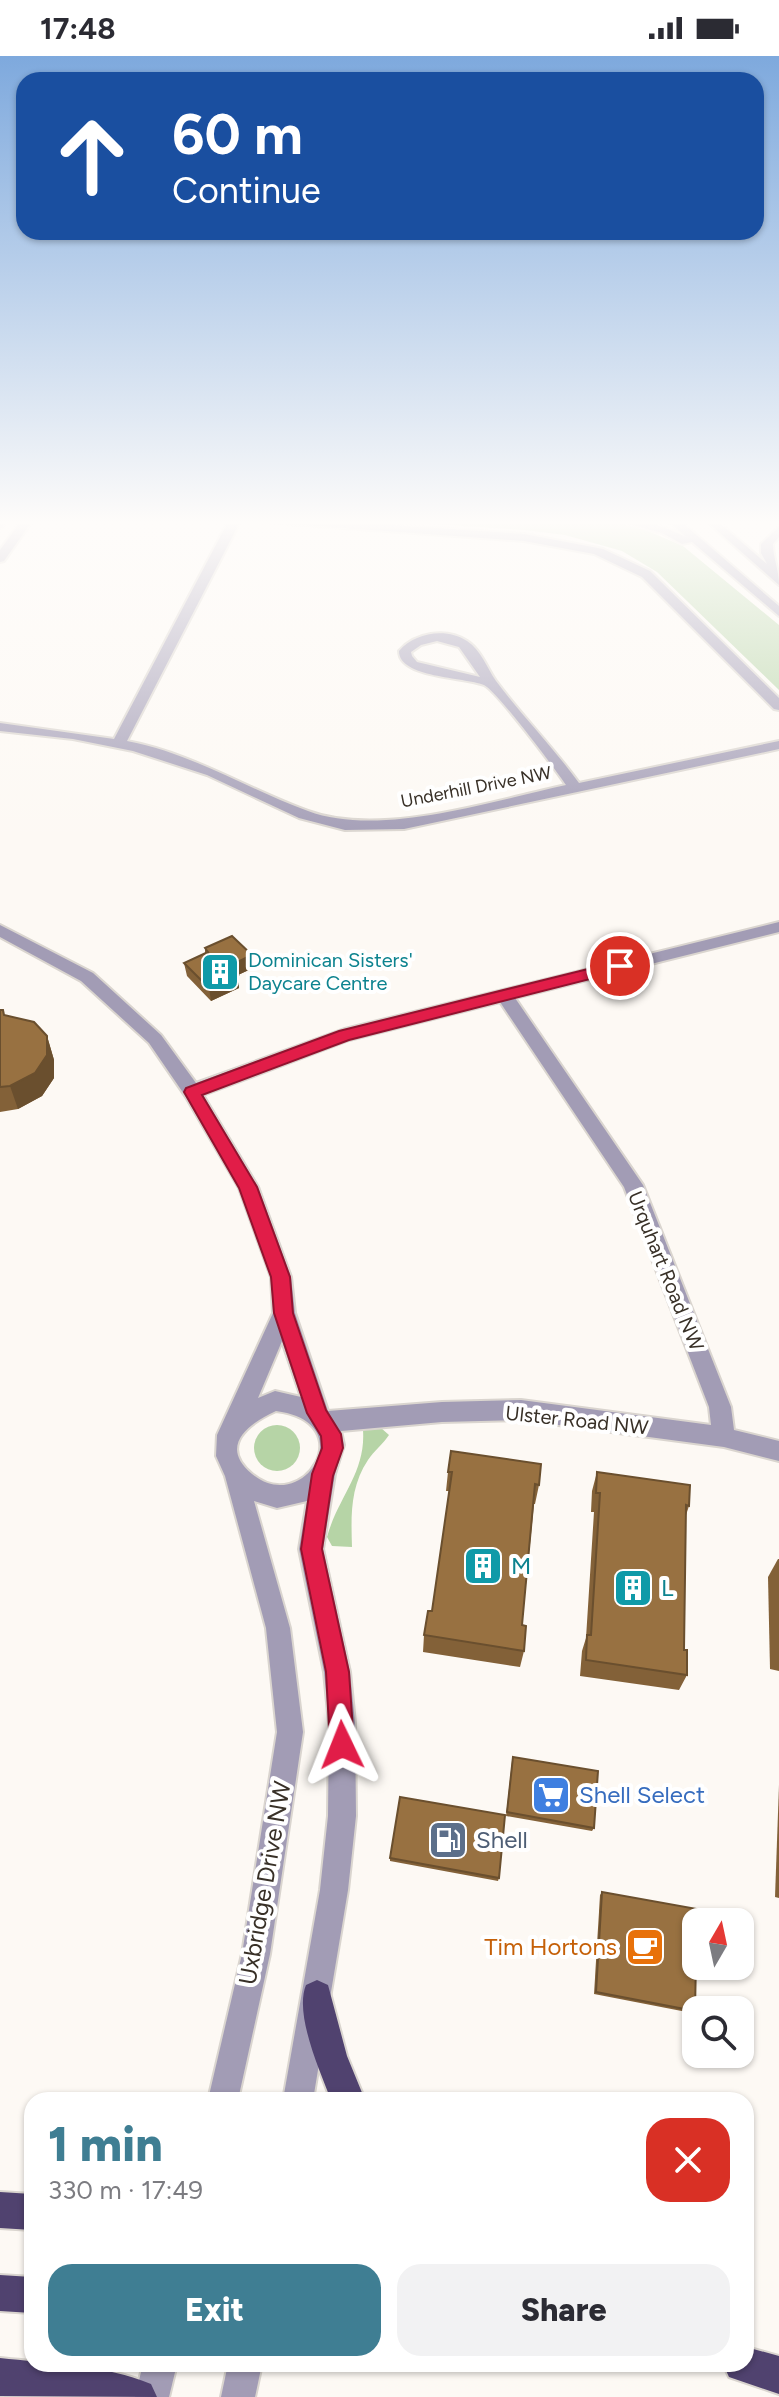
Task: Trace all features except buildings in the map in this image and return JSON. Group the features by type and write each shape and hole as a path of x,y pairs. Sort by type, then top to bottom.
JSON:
{"highway":[{"path":"317,1996 330,2056 345,2092"},
{"path":"0,2210 24,2212"},
{"path":"0,2293 24,2294"},
{"path":"754,2368 779,2375"},
{"path":"0,2377 82,2386 138,2397"}],"street":[{"path":"119,742 178,629"},
{"path":"702,629 779,706"},
{"path":"491,683 412,665 405,657 405,651 420,640 435,637 457,640 468,647 491,683 575,788"},
{"name":"Underhill Drive NW","path":"0,727 119,742 212,772 304,815 345,825 404,824 779,745"},
{"path":"192,1092 345,1035 779,927"},
{"path":"0,930 87,977 155,1039 192,1092 248,1187 281,1277 284,1313 333,1448 323,1474 311,1549 337,1672 342,1723 342,1816 317,1996 299,2092"},
{"name":"Urquhart Road NW","path":"504,995 633,1185 720,1407 724,1437"},
{"path":"284,1313 235,1424 226,1451 229,1466 236,1478 263,1494 279,1496 296,1493 323,1474"},
{"path":"235,1424 259,1405 275,1401 305,1406 321,1418"},
{"name":"Ulster Road NW","path":"321,1418 521,1410 724,1437 779,1451"},
{"name":"Uxbridge Drive NW","path":"225,2092 256,1954 290,1732 278,1628 236,1478"},
{"path":"152,2397 158,2372"},
{"path":"238,2397 243,2372"}],"green space":[{"path":"716,629 779,629 779,690"},
{"path":"277,1425 293,1432 300,1448 293,1464 277,1471 261,1464 254,1448 261,1432"},
{"path":"366,1426 381,1428 389,1435 368,1460 358,1481 352,1513 352,1547 332,1546 327,1537 356,1472"}],"place":[{"name":"Dominican Sisters' Daycare Centre","path":"220,972"},
{"name":"M","path":"483,1566"},
{"name":"L","path":"633,1588"},
{"name":"Shell Select","path":"551,1795"},
{"name":"Shell","path":"448,1840"},
{"name":"Tim Hortons","path":"645,1947"}],"route":[{"path":"342,1745 337,1672 311,1549 323,1474 333,1448 331,1434 317,1413 284,1313 281,1277 248,1187 192,1092 345,1035 620,966"}]}
